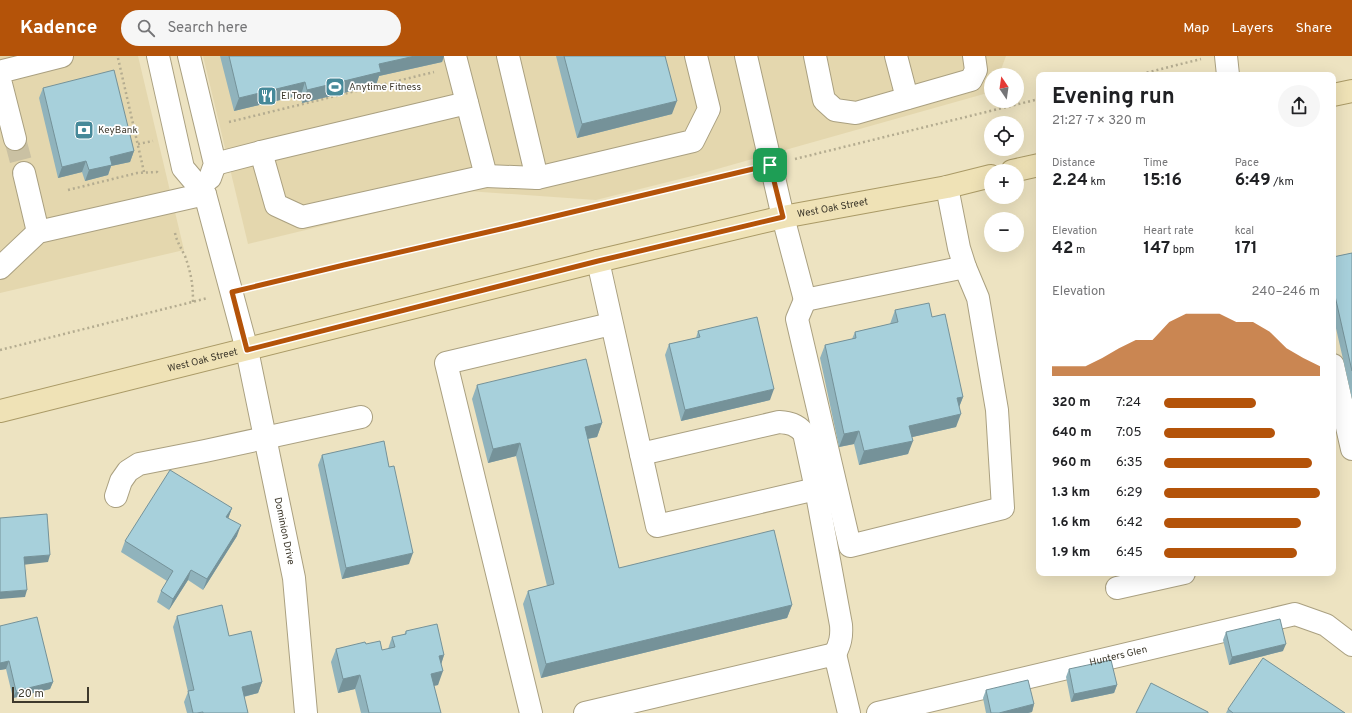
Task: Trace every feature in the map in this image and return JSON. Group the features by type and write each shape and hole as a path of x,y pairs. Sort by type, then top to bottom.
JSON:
{"main road":[{"path":"1336,94 1352,91"},
{"path":"1024,168 1036,166"},
{"name":"West Oak Street","path":"0,411 598,261 783,217 947,187 984,178"}],"street":[{"path":"15,139 0,80 3,71 62,56"},
{"path":"158,56 183,168 205,194"},
{"path":"189,56 215,164 205,194"},
{"path":"508,56 537,178"},
{"path":"261,152 276,205 302,217 486,176 537,178 693,141 709,109 696,56"},
{"path":"746,56 770,165 805,300 798,319 850,546 1003,508 997,410 978,298 959,248 947,187"},
{"path":"815,56 824,100 835,110 856,113 971,80 976,70 974,56"},
{"path":"896,56 907,98"},
{"path":"1216,57 1226,72"},
{"path":"448,63 467,103 486,176"},
{"path":"215,164 467,103"},
{"path":"24,173 38,232"},
{"path":"0,268 38,232 205,194"},
{"name":"Dominion Drive","path":"205,194 247,350 294,578 306,713"},
{"path":"598,261 657,526 816,489"},
{"path":"805,300 965,267"},
{"path":"530,713 446,363 611,324"},
{"path":"1336,378 1352,449"},
{"path":"116,496 121,481 128,471 139,464 361,417"},
{"path":"641,454 779,422 791,423 798,426 804,433 842,625 840,644 834,654 849,713"},
{"path":"1117,588 1171,576"},
{"name":"Hunters Glen","path":"878,713 1295,614 1326,625 1352,645"},
{"path":"585,713 834,654"}],"path":[{"path":"1150,72 1216,57"},
{"path":"118,58 144,172"},
{"path":"222,123 448,63"},
{"path":"0,350 232,292 770,165 1036,100"},
{"path":"68,190 144,172 157,172 161,176"},
{"path":"175,233 193,281 193,302"}],"shaded area":[{"path":"0,56 138,56 184,250 0,293"},
{"path":"203,56 1006,56 1002,68 984,68 984,94 696,175 596,200 467,191 248,244"}],"building":[{"path":"229,56 415,56 379,64 381,72 307,90 305,82 239,98"},
{"path":"564,56 665,56 677,101 582,124"},
{"name":"KeyBank","path":"114,70 134,151 110,157 112,165 89,170 86,161 62,167 43,88"},
{"path":"1352,253 1352,371 1336,300 1336,256"},
{"path":"929,303 932,317 945,314 963,397 957,398 961,414 909,426 913,441 864,451 859,431 844,434 825,345 856,338 855,332 898,322 895,310"},
{"path":"757,317 774,389 685,410 669,344 700,337 698,331"},
{"path":"586,359 602,423 585,427 619,568 774,530 792,605 546,664 528,591 554,584 520,443 493,449 477,385"},
{"path":"384,441 389,467 394,466 413,553 346,568 322,455"},
{"path":"170,470 232,508 226,517 241,525 207,579 191,570 173,599 161,591 173,571 125,541"},
{"path":"47,514 50,555 24,557 27,590 0,592 0,518"},
{"path":"222,605 229,636 251,631 262,682 242,687 248,713 193,713 188,691 194,690 177,616"},
{"path":"37,617 53,682 16,691 9,661 0,663 0,626"},
{"path":"1280,619 1286,644 1232,657 1226,632"},
{"path":"437,624 444,655 439,656 443,671 431,674 441,713 369,713 360,675 343,679 336,649 365,642 366,644 380,641 382,650 395,647 392,637 406,634 406,631"},
{"path":"1263,658 1345,713 1233,713 1228,709"},
{"path":"1111,660 1117,685 1074,694 1069,669"},
{"path":"1028,680 1034,704 999,713 991,713 986,690"},
{"path":"1151,683 1208,712 1208,713 1136,713"}],"tunnel":[{"path":"15,139 24,173"}],"place":[{"name":"Anytime Fitness","path":"335,87"},
{"name":"El Toro","path":"267,96"},
{"name":"KeyBank","path":"84,130"}],"route":[{"path":"770,165 783,217 598,261 247,350 232,292 770,165"}]}
